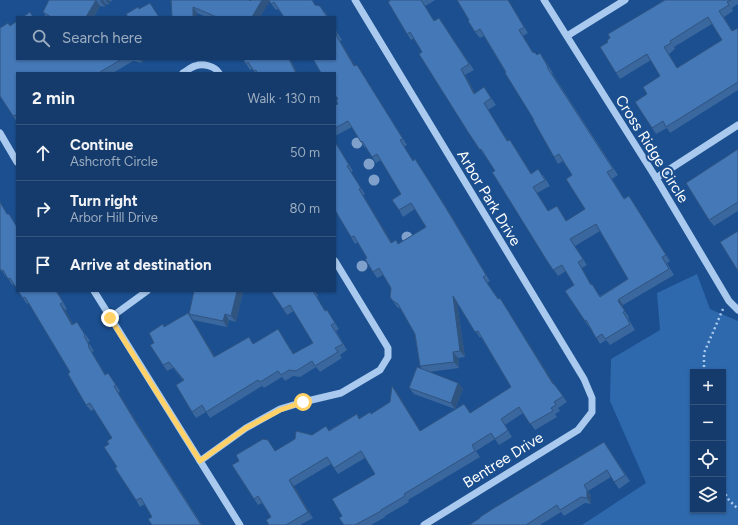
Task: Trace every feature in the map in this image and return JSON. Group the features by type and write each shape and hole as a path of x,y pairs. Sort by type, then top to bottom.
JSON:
{"street":[{"name":"Arbor Park Drive","path":"355,0 584,379 592,398 592,412"},
{"name":"Cross Ridge Circle","path":"544,0 656,178 729,301 738,310"},
{"path":"567,36 625,0"},
{"path":"185,72 196,65 208,66 217,69 219,72"},
{"path":"656,178 738,125"},
{"path":"0,133 16,160"},
{"path":"200,461 246,428 280,410 303,402 341,393 380,370 388,357 388,348 336,263"},
{"path":"95,292 240,525"},
{"path":"110,318 146,292"},
{"name":"Bentree Drive","path":"424,525 578,430 592,412"}],"path":[{"path":"704,369 704,353 723,308 729,301"},
{"path":"726,495 738,509"}],"shaded area":[{"path":"697,274 710,309 738,321 738,525 582,525 646,483 610,401 611,359 660,330 657,293"}],"building":[{"path":"49,0 96,0 87,16 49,16 43,12"},
{"path":"171,0 262,0 253,16 215,16 193,7 193,16 172,16"},
{"path":"269,0 312,0 315,5 320,6 326,16 283,16 274,2 271,4"},
{"path":"389,0 421,0 434,21 439,18 469,64 461,69 474,94 484,87 491,98 484,103 507,141 510,140 531,174 538,169 545,180 533,187 548,211 557,206 566,221 585,209 566,179 572,175 559,154 554,157 534,120 480,29 475,32 457,0 508,0 524,27 519,30 533,53 534,52 537,55 540,53 547,67 613,169 607,172 624,199 629,196 666,255 662,257 669,269 619,299 618,301 625,311 623,312 630,324 605,339 602,334 596,338 586,320 585,321 565,291 574,285 562,265 553,270 492,172 495,171 468,132 419,54 422,52 410,32 407,34 388,2 390,1","holes":["596,224 628,279 600,297 592,284 591,285 578,262 583,259 570,239"]},
{"path":"665,0 731,0 727,2 729,5 719,11 732,31 738,28 738,82 666,127 663,121 652,128 635,102 647,94 643,87 660,76 647,54 616,73 600,47 608,42 607,40 610,38 608,34","holes":["708,17 722,40 677,68 664,47 671,43 670,41"]},
{"path":"150,3 158,16 127,16 126,14 138,7 139,9"},
{"path":"30,12 32,16 24,16"},
{"path":"16,22 16,60 120,60 100,72 16,72 16,115 13,116 0,96 0,28 8,23 10,26"},
{"path":"336,35 354,66 357,65 403,139 400,140 413,161 415,159 446,208 486,275 483,277 498,299 500,298 553,384 563,396 554,402 556,405 551,408 553,411 530,424 519,407 501,419 508,430 495,439 491,433 472,445 475,451 404,494 405,496 381,511 355,525 344,525 339,518 342,516 332,499 375,474 361,451 334,468 327,457 289,480 308,512 286,525 269,525 266,520 271,517 258,496 254,499 232,465 239,461 236,455 263,439 268,440 275,451 295,439 296,431 312,435 326,426 329,431 357,414 359,419 370,412 371,414 390,402 392,386 420,431 464,404 470,413 511,387 478,331 475,332 453,296 460,351 453,352 454,362 420,366 415,334 398,304 390,297 391,288 379,268 373,272 365,259 367,258 354,236 351,237 336,212 336,144 349,165 347,166 361,188 359,189 391,243 396,240 398,244 426,227 411,203 399,210 392,200 401,194 377,154 372,157 348,121 336,127 336,105 338,104 336,100 338,99 336,96 336,72 320,72 314,60 336,60"},
{"path":"244,60 290,60 296,72 257,72 256,70 254,71 248,62 246,64"},
{"path":"738,149 738,202 709,220 686,183"},
{"path":"0,202 16,225 16,287 10,278 8,279 3,270 1,271"},
{"path":"738,231 738,271 720,242"},
{"path":"19,292 57,292 63,302 60,304 72,325 77,322 85,335 84,336 89,345 88,346 105,375 108,373 116,385 114,386 115,388 136,423 201,525 152,525 148,519 152,517 141,498 136,500 115,468 117,467 104,447 109,444 107,441 112,438 90,403 86,405 68,374 70,372 25,297 23,298"},
{"path":"194,292 237,292 231,316 225,314 223,321 189,314"},
{"path":"272,292 314,292 325,311 327,310 335,323 331,325 343,344 335,348 338,352 315,366 312,361 296,371 289,370 281,375 278,371 260,382 258,380 206,412 202,405 192,412 176,385 184,380 169,362 163,365 150,345 154,343 149,333 163,324 164,327 188,313 214,357 249,337 253,344 278,329 293,354 313,343 290,305 283,309"},
{"path":"417,367 458,383 451,403 409,388"},
{"path":"604,442 625,475 614,482 607,470 584,485 587,490 587,498 581,497 560,510 557,505 526,525 469,525 494,508"}],"route":[{"path":"110,318 200,461 246,428 280,410 303,402"}]}
